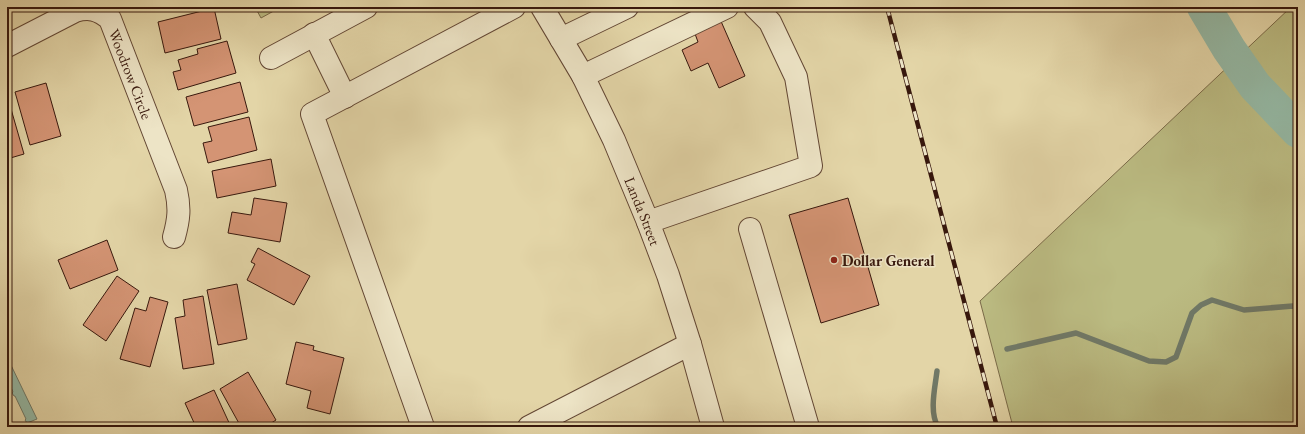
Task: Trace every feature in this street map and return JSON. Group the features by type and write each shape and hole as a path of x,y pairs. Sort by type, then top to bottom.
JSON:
{"street":[{"path":"272,58 366,7"},
{"path":"423,427 312,114 514,7"},
{"name":"Landa Street","path":"542,7 582,76 614,140 648,222 668,275 690,344 713,427"},
{"path":"561,39 627,7"},
{"path":"582,76 727,7"},
{"path":"648,222 811,166 796,77 770,22 755,7"},
{"name":"Woodrow Circle","path":"7,46 75,11 82,9 89,8 97,10 110,19 176,190 179,214 174,237"},
{"path":"314,34 346,97"},
{"path":"750,229 808,427"},
{"path":"529,427 690,344"}],"green space":[{"path":"255,7 281,7 261,18"},
{"path":"1291,7 1298,7 1298,427 1013,427 980,301"}],"shaded area":[{"path":"7,361 9,361 37,419 27,423 25,420 26,419 15,396 12,393 13,392 7,378"}],"building":[{"path":"214,8 221,39 165,53 158,22"},
{"path":"720,19 745,76 719,88 708,63 691,71 682,50 698,42 694,31"},
{"path":"227,41 236,73 178,90 173,72 181,70 178,60 198,54 197,49"},
{"path":"240,82 248,112 194,126 186,97"},
{"path":"46,83 61,136 30,145 15,92"},
{"path":"9,102 24,154 7,159 7,103"},
{"path":"249,117 257,150 208,163 203,143 212,141 208,127"},
{"path":"271,159 276,186 217,198 212,171"},
{"path":"254,198 287,203 280,242 228,233 232,212 251,215"},
{"name":"Dollar General","path":"848,198 879,305 821,323 789,215"},
{"path":"107,240 118,270 70,289 58,260"},
{"path":"258,248 310,276 294,305 247,280 255,264 251,262"},
{"path":"117,276 139,291 106,341 83,325"},
{"path":"237,284 247,339 218,345 207,290"},
{"path":"203,296 214,364 183,369 175,318 185,316 183,300"},
{"path":"150,297 168,302 150,367 120,359 135,308 146,311"},
{"path":"296,342 314,346 313,350 344,358 330,414 307,408 311,391 286,384"},
{"path":"248,372 276,420 265,427 241,427 220,389"},
{"path":"214,390 231,427 196,427 185,403"}],"waterway":[{"path":"1204,7 1229,49 1255,86 1298,131"},
{"path":"1007,349 1076,333 1149,361 1166,362 1176,357 1192,313 1201,305 1212,300 1244,310 1293,306 1298,309"},
{"path":"937,371 933,407 935,421 938,427"}],"railway":[{"path":"887,7 997,427"}],"place":[{"name":"Dollar General","path":"834,260"}]}
